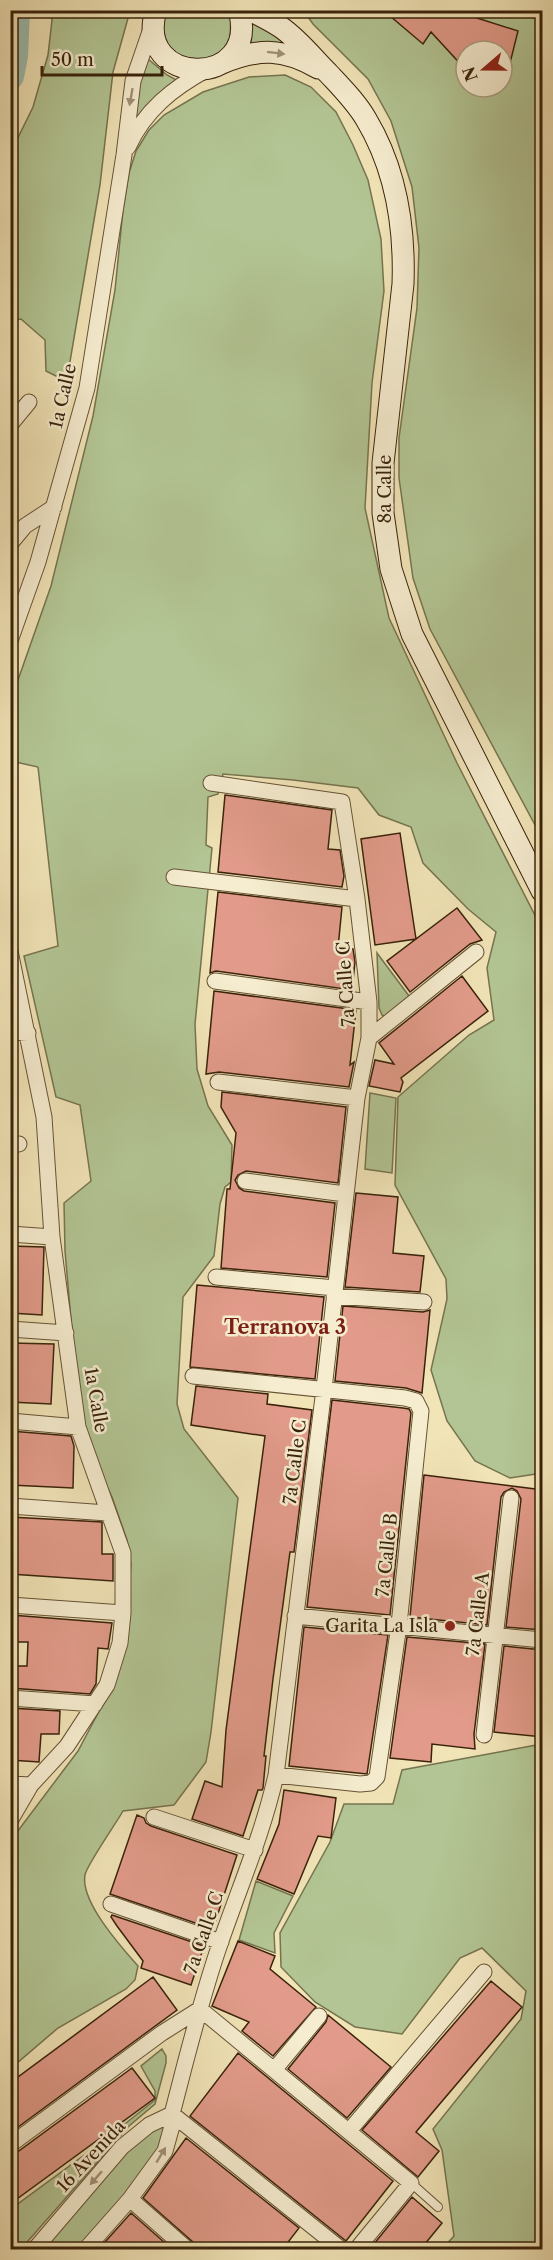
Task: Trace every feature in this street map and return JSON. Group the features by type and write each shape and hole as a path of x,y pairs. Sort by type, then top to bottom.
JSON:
{"main road":[{"path":"155,16 156,42 168,59 186,69 215,66 233,53 239,40 241,25 239,10"},
{"name":"8a Calle","path":"250,10 295,38 357,105 375,136 392,181 402,232 403,284 383,463 383,513 391,569 402,609 419,649 543,891"},
{"name":"8a Calle","path":"215,66 250,53 272,52 297,58 328,74"}],"street":[{"name":"1a Calle","path":"10,640 38,562 87,388 124,155 133,81 155,16"},
{"name":"1a Calle","path":"124,155 141,124 159,102 215,66"},
{"path":"10,424 28,402"},
{"path":"10,544 25,526 54,507"},
{"name":"7a Calle C","path":"172,2114 220,1942 265,1822 276,1775 324,1389 357,1098 369,1038 369,1002 357,899 342,802 211,783"},
{"path":"174,877 357,899"},
{"name":"1a Calle","path":"10,951 44,1117 52,1238 78,1427 123,1553 123,1613 120,1643 106,1685 67,1746 32,1785 10,1821"},
{"path":"369,1038 476,952"},
{"path":"215,981 369,1002"},
{"path":"10,1032 28,1033"},
{"path":"218,1082 357,1098"},
{"path":"245,1181 345,1194"},
{"path":"10,1234 52,1238"},
{"path":"216,1277 424,1302"},
{"path":"10,1329 66,1333"},
{"path":"193,1376 324,1389"},
{"name":"7a Calle B","path":"276,1775 360,1784 374,1781 379,1772 399,1625 421,1419 418,1404 405,1398 324,1389"},
{"path":"10,1421 78,1427"},
{"name":"7a Calle A","path":"484,1735 511,1498"},
{"path":"10,1506 107,1513"},
{"path":"10,1605 123,1613"},
{"path":"295,1616 543,1640"},
{"path":"10,1698 95,1704"},
{"path":"10,1784 32,1785"},
{"path":"153,1817 255,1850"},
{"path":"111,1904 220,1942"},
{"path":"349,2131 484,1972"},
{"path":"10,2145 162,2033 200,2009 411,2182 356,2250"},
{"path":"274,2070 319,2016"},
{"path":"85,2250 130,2199 165,2151 172,2126 172,2114"},
{"path":"172,2114 342,2250"},
{"name":"16 Avenida","path":"33,2250 122,2147 149,2125 172,2114"},
{"path":"130,2199 188,2250"}],"lane":[{"path":"411,2182 438,2207"}],"green space":[{"path":"50,11 130,11 113,72 100,185 65,391 60,378 46,371 45,340 21,319 10,321 11,152 33,107 48,55 52,20"},
{"path":"164,11 231,11 230,45 211,62 175,56 162,37"},
{"path":"249,11 302,44 245,55 251,41"},
{"path":"295,11 542,11 542,838 430,629 413,578 399,478 399,438 417,308 419,248 412,187 391,121 368,79 313,24 306,14"},
{"path":"141,53 167,75 184,84 126,128"},
{"path":"285,75 311,87 336,112 368,180 381,239 384,291 372,383 365,508 389,618 457,763 542,929 542,1473 510,1478 475,1461 447,1421 431,1370 447,1299 446,1279 395,1185 398,1097 469,1035 494,1020 487,968 496,932 468,909 423,863 411,827 379,815 358,788 223,774 218,794 208,797 206,845 212,848 195,1024 197,1069 208,1106 232,1145 231,1182 225,1187 220,1204 214,1256 183,1297 177,1404 184,1429 238,1498 211,1732 206,1762 174,1805 123,1811 85,1875 85,1886 95,1910 112,1936 138,1966 135,1980 126,1989 58,2028 17,2063 11,2065 10,1852 14,1836 78,1751 106,1698 128,1598 131,1564 127,1540 112,1497 84,1437 65,1251 64,1203 91,1181 80,1105 56,1097 24,956 58,946 38,767 11,761 11,700 51,586 93,416 115,290 129,173 136,151 149,130 164,115 203,92 249,77"},
{"path":"377,953 409,996 386,1017 382,1015 379,1008"},
{"path":"370,1093 396,1098 392,1173 365,1169"},
{"path":"542,1744 542,2249 442,2249 454,2236 442,2150 433,2129 521,2019 526,1991 482,1948 460,1958 402,2034 355,2027 315,2002 281,1967 280,1933 330,1842 344,1804 393,1804 402,1770"},
{"path":"256,1881 293,1896 274,1933 275,1953 239,1940"},
{"path":"162,2049 166,2056 166,2063 155,2104 129,2126 21,2249 11,2249 11,2209 155,2100 155,2091 141,2066"},
{"path":"168,2116 169,2139 85,2249 34,2250 122,2147"}],"building":[{"path":"383,10 459,10 458,12 518,31 514,47 514,39 454,39 454,57 431,32 423,44"},
{"path":"225,795 332,810 328,849 340,850 344,876 342,887 218,872"},
{"path":"400,833 416,939 375,945 361,839"},
{"path":"218,892 342,907 338,948 353,949 355,962 352,990 216,971 210,973"},
{"path":"457,908 482,940 470,944 410,992 387,961"},
{"path":"462,976 488,1011 401,1078 403,1082 400,1092 369,1086 375,1060 394,1064 379,1043"},
{"path":"214,991 356,1010 350,1065 354,1062 349,1087 219,1072 206,1074"},
{"path":"222,1092 346,1107 338,1183 246,1171 238,1175 235,1180 239,1188 244,1191 335,1203 327,1277 221,1268 227,1189 230,1189 236,1133 221,1107"},
{"path":"356,1193 398,1197 393,1253 424,1256 420,1292 345,1287"},
{"path":"10,1246 44,1247 42,1315 10,1313"},
{"path":"197,1285 324,1297 315,1379 190,1367"},
{"path":"343,1306 423,1312 430,1310 422,1393 406,1388 335,1381"},
{"path":"10,1343 54,1344 51,1404 10,1402"},
{"path":"196,1386 268,1394 267,1404 312,1410 294,1552 290,1552 273,1679 264,1756 266,1756 263,1788 258,1790 243,1836 192,1819 205,1781 222,1787 226,1730 265,1436 191,1425"},
{"path":"332,1400 403,1408 409,1409 411,1413 390,1615 307,1607"},
{"path":"10,1431 71,1436 74,1446 73,1488 10,1485"},
{"path":"424,1475 543,1490 543,1630 506,1627 521,1499 517,1491 512,1488 504,1492 501,1497 487,1625 410,1617"},
{"path":"10,1517 102,1522 102,1554 113,1554 113,1581 10,1574"},
{"path":"11,1615 112,1623 108,1649 98,1648 96,1684 90,1694 10,1688 10,1666 27,1666 28,1642 10,1642"},
{"path":"304,1627 388,1635 367,1774 289,1766"},
{"path":"407,1637 485,1644 474,1734 475,1749 432,1744 431,1762 390,1758"},
{"path":"504,1646 543,1650 543,1737 494,1732"},
{"path":"10,1708 60,1711 59,1734 41,1734 39,1762 10,1760"},
{"path":"284,1790 336,1798 331,1838 318,1836 294,1894 257,1879 279,1824"},
{"path":"137,1815 144,1818 151,1826 237,1855 213,1929 110,1894"},
{"path":"112,1915 204,1946 191,1985 141,1968 143,1961 117,1926"},
{"path":"238,1941 275,1956 270,1969 316,2007 273,2056 242,2031 249,2022 212,2006"},
{"path":"153,1977 177,2010 10,2133 10,2083"},
{"path":"491,1981 522,2007 416,2132 439,2151 418,2177 362,2130"},
{"path":"328,2015 391,2067 347,2118 288,2069 326,2022"},
{"path":"238,2053 393,2181 346,2241 190,2116"},
{"path":"132,2068 155,2098 10,2204 10,2155 16,2153"},
{"path":"186,2138 299,2228 282,2250 197,2250 194,2243 143,2198"},
{"path":"412,2197 442,2223 420,2250 369,2250"},
{"path":"131,2213 173,2250 113,2250 105,2242"}],"waterway":[{"path":"10,76 14,56 16,10"}],"place":[{"name":"Garita La Isla","path":"450,1626"}],"district":[{"name":"Terranova 3","path":"285,1327"}]}
